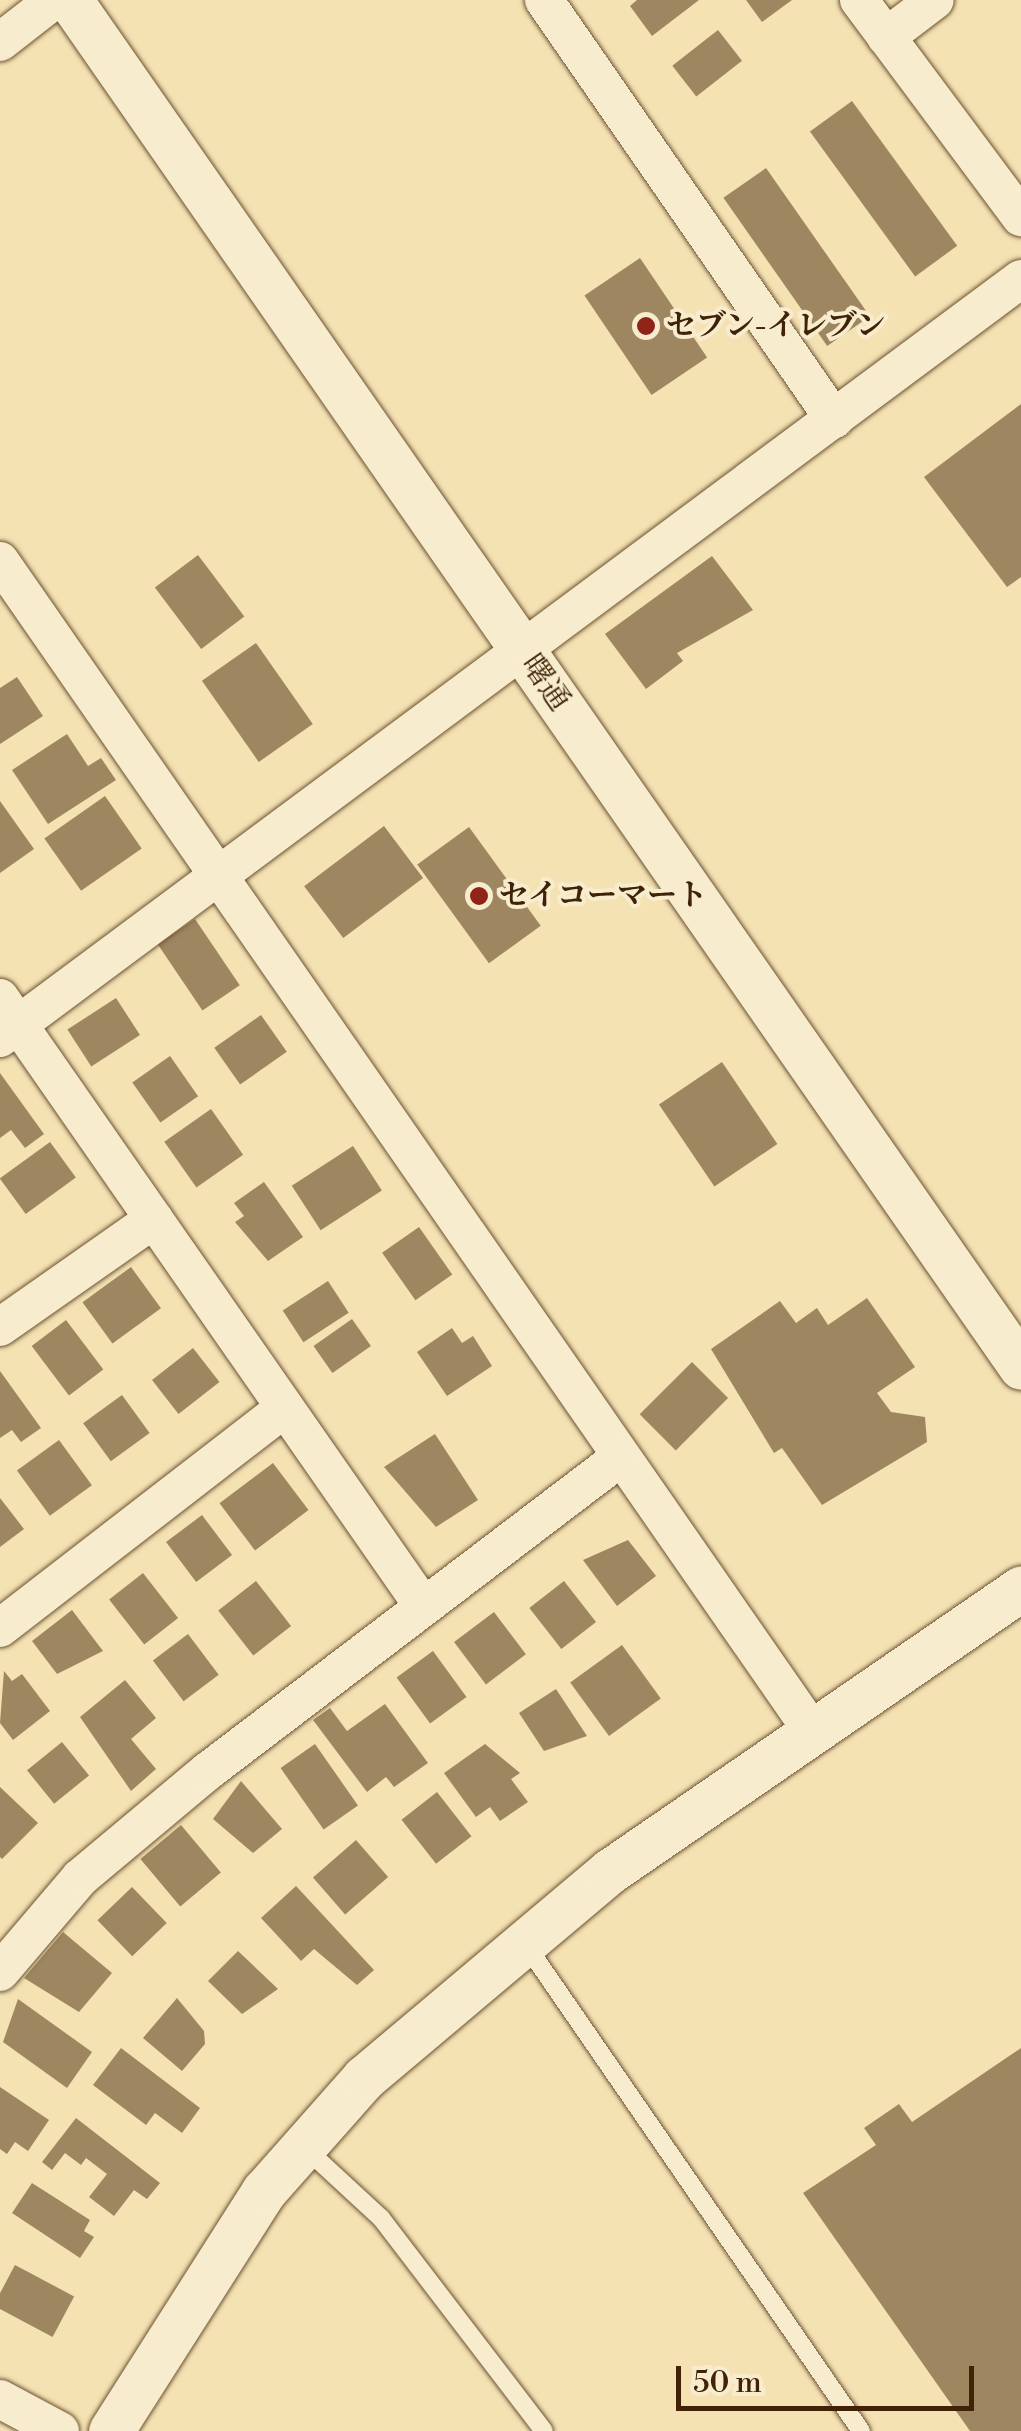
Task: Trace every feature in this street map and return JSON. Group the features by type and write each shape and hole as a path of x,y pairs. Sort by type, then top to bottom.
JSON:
{"street":[{"path":"0,42 54,0"},
{"name":"曙通","path":"70,0 1021,1367"},
{"path":"544,0 834,419"},
{"path":"859,0 1021,218"},
{"path":"886,36 935,0"},
{"path":"421,1604 154,1219 6,1020 216,879 1021,279"},
{"path":"0,560 216,879 811,1729"},
{"path":"0,1328 154,1219"},
{"path":"0,1628 285,1408"},
{"path":"0,1972 80,1878 421,1604 622,1457"},
{"path":"111,2431 182,2306 303,2146 364,2078 522,1939 811,1729 1021,1588"},
{"path":"0,2399 60,2431"}],"lane":[{"path":"522,1939 861,2431"},
{"path":"303,2146 381,2218 544,2431"}],"building":[{"path":"637,0 699,0 652,36 630,6"},
{"path":"746,0 792,0 762,22"},
{"path":"718,30 742,61 696,96 672,66"},
{"path":"852,101 957,246 915,276 810,132"},
{"path":"766,168 870,316 827,346 723,198"},
{"name":"セブン-イレブン","path":"640,258 707,357 652,395 584,295"},
{"path":"1021,404 1021,577 1007,587 924,477"},
{"path":"198,555 244,616 201,649 155,587"},
{"path":"712,556 753,610 677,653 683,661 646,689 605,634"},
{"path":"256,643 313,724 259,762 202,681"},
{"path":"17,677 43,716 0,744 0,688"},
{"path":"67,734 88,766 101,758 116,780 48,824 12,770"},
{"path":"105,796 142,848 81,891 44,838"},
{"path":"0,801 34,849 0,873"},
{"path":"384,826 423,878 343,938 304,886"},
{"name":"セイコーマート","path":"469,827 541,926 489,963 417,865"},
{"path":"195,919 240,985 202,1010 158,944"},
{"path":"116,998 140,1035 91,1066 67,1030"},
{"path":"261,1015 287,1052 240,1085 214,1048"},
{"path":"170,1056 198,1096 160,1123 132,1082"},
{"path":"722,1062 777,1144 714,1187 659,1104"},
{"path":"0,1073 44,1134 25,1148 11,1130 0,1138"},
{"path":"211,1109 243,1155 196,1188 164,1142"},
{"path":"50,1142 76,1178 26,1214 0,1178"},
{"path":"353,1146 382,1190 321,1230 292,1186"},
{"path":"264,1182 303,1237 268,1261 235,1222 244,1216 234,1203"},
{"path":"419,1227 452,1275 415,1300 382,1253"},
{"path":"131,1267 161,1308 112,1344 82,1302"},
{"path":"328,1281 349,1313 303,1342 283,1310"},
{"path":"867,1298 915,1367 877,1393 891,1412 925,1417 927,1442 822,1505 782,1448 774,1453 711,1349 780,1301 796,1323 817,1308 828,1325"},
{"path":"352,1319 371,1346 332,1373 313,1346"},
{"path":"66,1320 103,1370 69,1395 32,1346"},
{"path":"452,1328 462,1343 473,1336 492,1366 447,1396 417,1352"},
{"path":"193,1348 219,1382 178,1414 152,1380"},
{"path":"692,1362 728,1398 676,1450 640,1414"},
{"path":"0,1371 41,1428 21,1442 12,1430 0,1438"},
{"path":"122,1395 150,1433 111,1461 83,1423"},
{"path":"435,1434 478,1500 436,1527 384,1467"},
{"path":"59,1440 92,1485 50,1516 17,1471"},
{"path":"273,1463 309,1510 255,1550 219,1503"},
{"path":"0,1498 24,1529 0,1547"},
{"path":"202,1515 232,1555 196,1582 166,1542"},
{"path":"628,1540 656,1576 617,1606 583,1560"},
{"path":"143,1573 178,1618 144,1644 109,1599"},
{"path":"256,1581 291,1626 253,1655 218,1611"},
{"path":"564,1581 596,1622 561,1649 529,1608"},
{"path":"72,1610 103,1651 57,1674 32,1641"},
{"path":"494,1612 526,1654 486,1684 454,1642"},
{"path":"188,1634 219,1675 184,1701 153,1660"},
{"path":"622,1645 661,1698 609,1736 570,1683"},
{"path":"433,1651 467,1697 430,1724 397,1677"},
{"path":"4,1671 12,1681 22,1674 50,1711 13,1740 0,1723"},
{"path":"125,1680 156,1718 131,1739 156,1769 131,1791 80,1717"},
{"path":"556,1689 587,1736 544,1751 519,1713"},
{"path":"385,1704 428,1763 394,1787 386,1777 367,1792 313,1720 330,1708 347,1731"},
{"path":"62,1742 89,1775 54,1804 27,1770"},
{"path":"315,1744 358,1805 324,1830 281,1768"},
{"path":"485,1744 520,1773 511,1779 528,1802 500,1821 490,1807 476,1817 444,1773"},
{"path":"241,1781 282,1829 253,1853 213,1819"},
{"path":"0,1787 38,1823 2,1859 0,1857"},
{"path":"437,1792 471,1836 436,1864 402,1820"},
{"path":"181,1825 221,1872 180,1907 140,1859"},
{"path":"356,1840 388,1877 345,1914 313,1877"},
{"path":"296,1886 374,1970 357,1985 314,1949 301,1961 261,1918"},
{"path":"132,1887 167,1923 132,1956 97,1920"},
{"path":"63,1932 112,1973 79,2012 24,1978"},
{"path":"238,1951 278,1989 242,2014 208,1981"},
{"path":"177,1998 204,2031 205,2044 182,2071 143,2038"},
{"path":"18,1999 92,2052 67,2088 3,2042"},
{"path":"121,2048 200,2108 182,2133 155,2113 146,2125 93,2085"},
{"path":"1021,2048 1021,2431 970,2431 803,2193 876,2145 864,2128 899,2104 912,2122"},
{"path":"0,2087 49,2120 28,2151 15,2142 7,2154 0,2149"},
{"path":"76,2118 160,2183 147,2199 134,2190 114,2216 89,2197 107,2174 86,2158 81,2165 65,2153 52,2170 42,2162"},
{"path":"32,2183 90,2220 84,2231 94,2237 80,2258 12,2213"},
{"path":"15,2265 74,2296 53,2337 0,2309 0,2293"}],"place":[{"name":"セブン-イレブン","path":"646,326"},
{"name":"セイコーマート","path":"479,896"}]}
